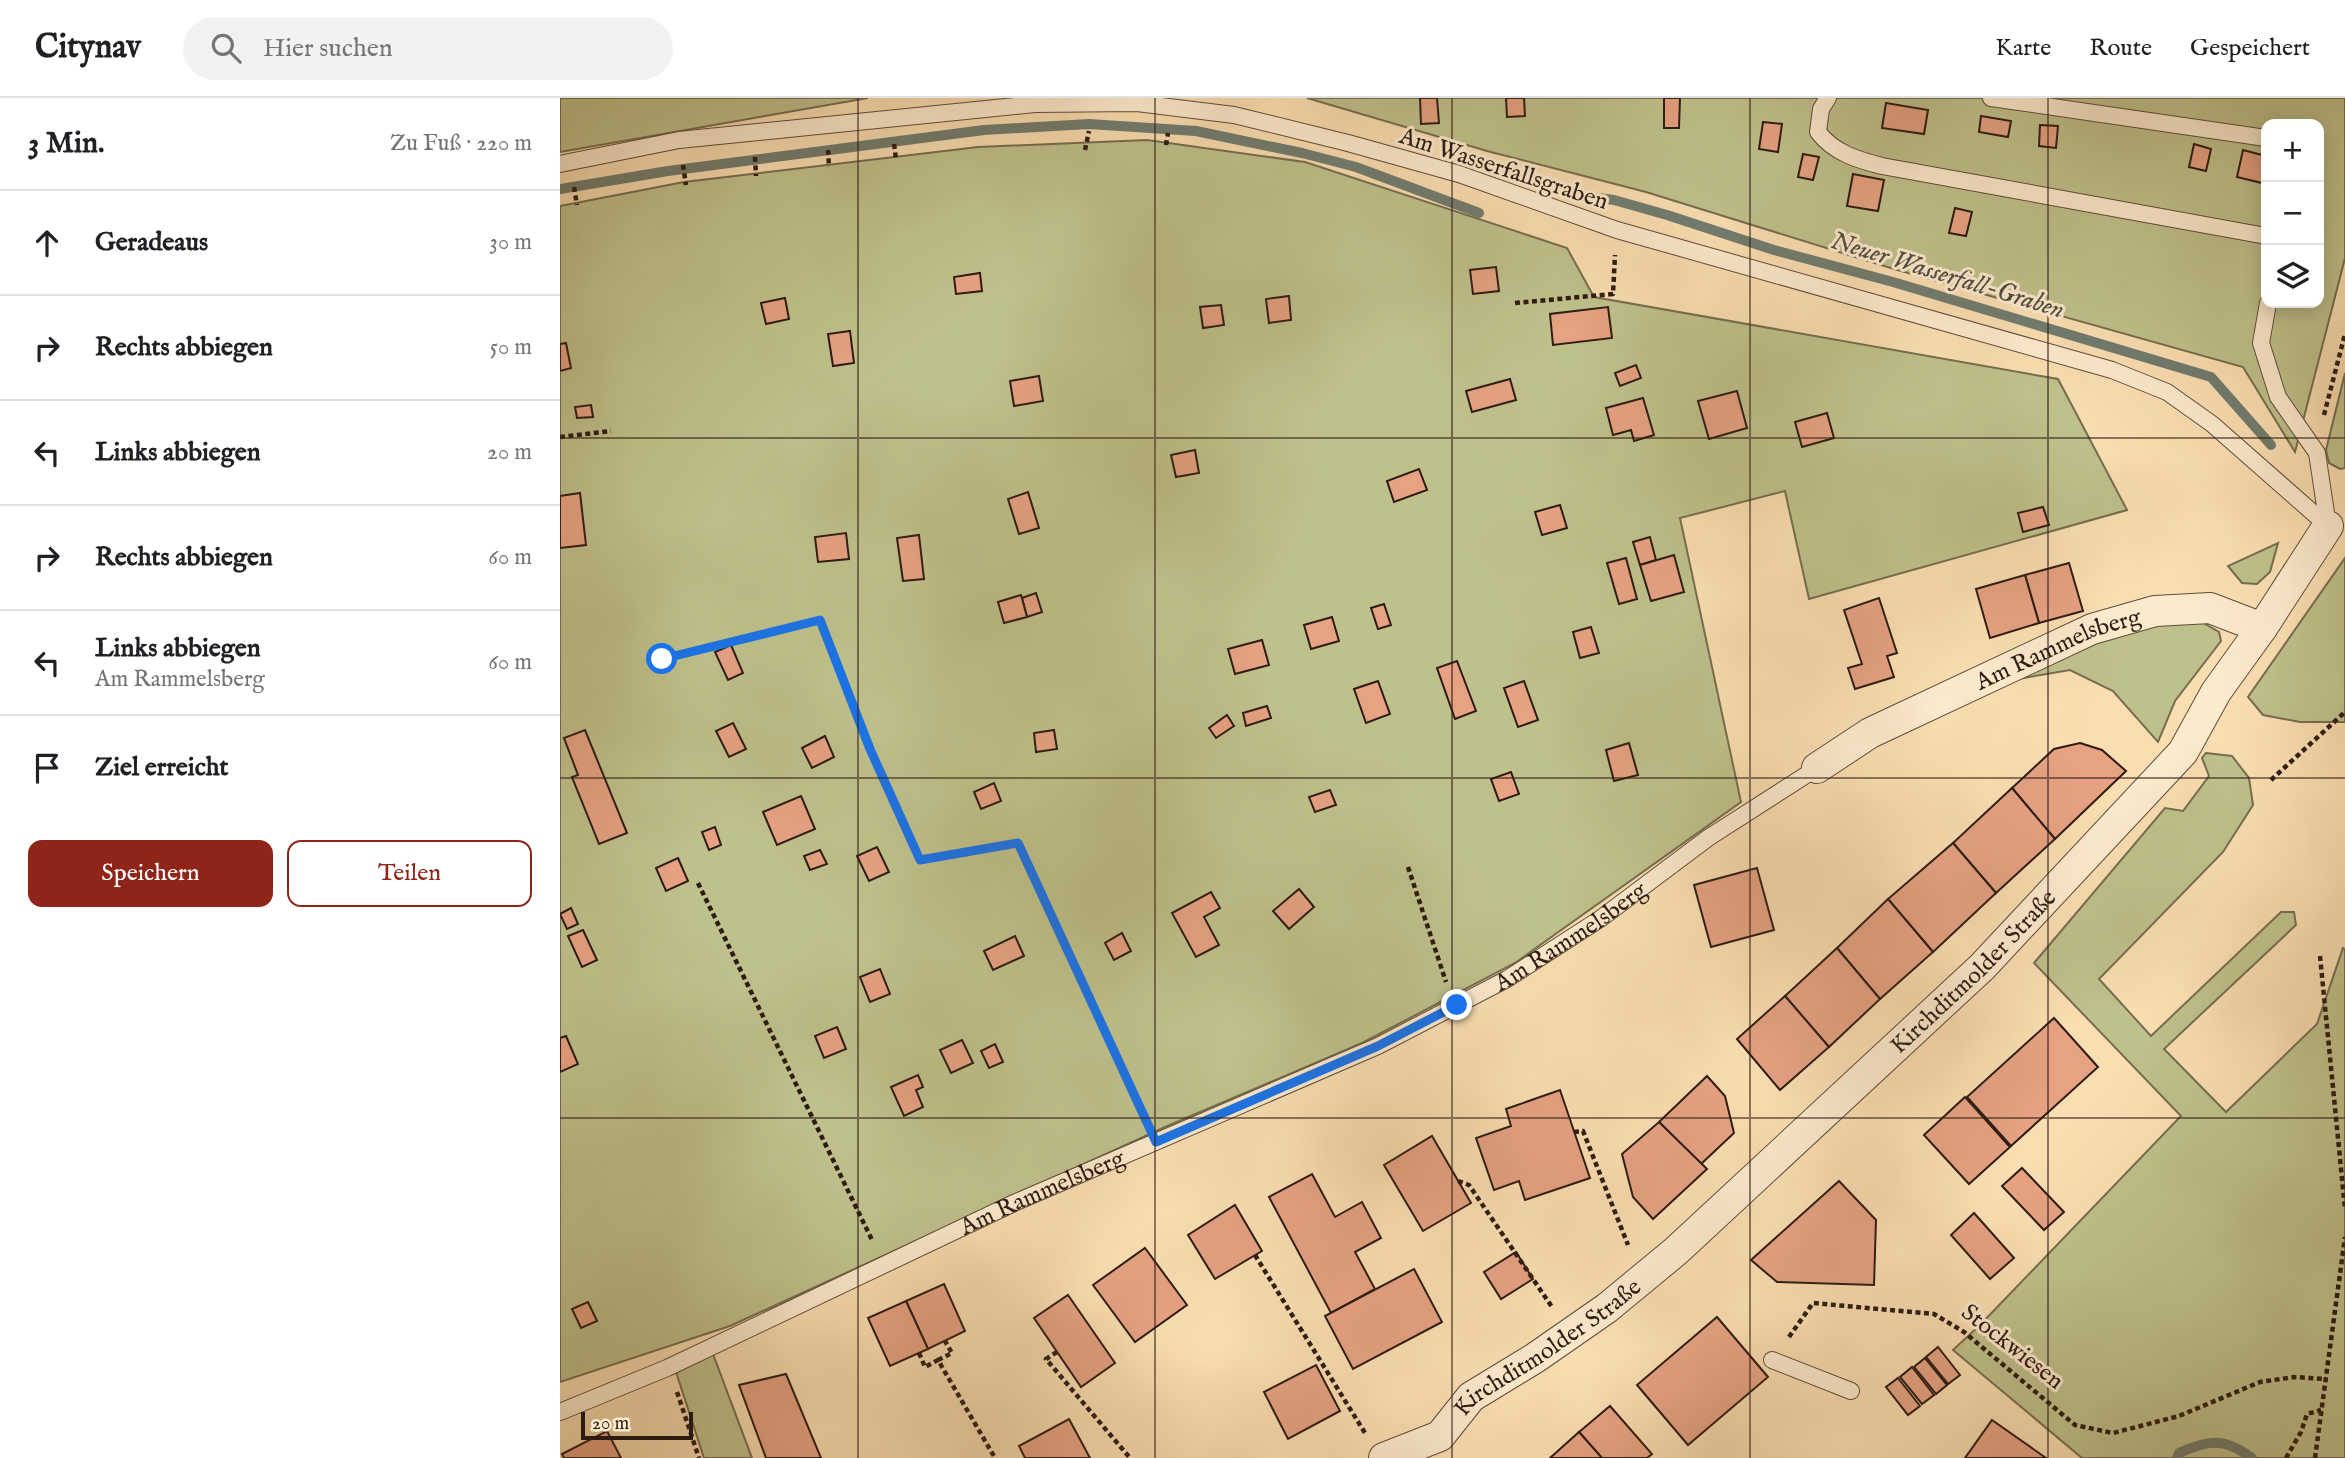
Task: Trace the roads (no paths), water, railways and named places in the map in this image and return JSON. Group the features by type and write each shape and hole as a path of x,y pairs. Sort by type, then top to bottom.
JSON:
{"street":[{"name":"Kirchditmolder Straße","path":"1375,1447 1445,1447 1471,1397 1607,1308 1676,1251 1991,957 2183,752 2216,692 2262,628 2328,526"},
{"name":"Am Rammelsberg","path":"1817,768 1870,733 2092,629 2155,611 2210,608 2262,628"}],"lane":[{"path":"1828,98 1821,109 1818,132 1825,141 1853,158 1882,166 2261,235"},
{"path":"1991,98 2261,137"},
{"name":"Am Wasserfallsgraben","path":"560,164 679,140 1035,104 1137,103 1234,116 1348,143 1460,174 1617,230 2112,370 2167,393 2212,424 2328,526"},
{"path":"2267,308 2261,343 2278,397 2317,453 2328,526"},
{"name":"Am Rammelsberg","path":"560,1412 667,1368 1014,1203 1378,1046 1507,979 1601,919 1708,838 1817,768"},
{"path":"1772,1360 1851,1391"}],"waterway":[{"name":"Neuer Wasserfall-Graben","path":"560,189 668,171 984,130 1089,124 1196,131 1302,153 1356,167 1479,213"},
{"name":"Neuer Wasserfall-Graben","path":"1582,196 1614,200 1667,215 1774,250 1893,282 2211,377 2271,445"},
{"path":"2177,1458 2179,1453 2208,1443 2225,1444 2252,1458"}]}
